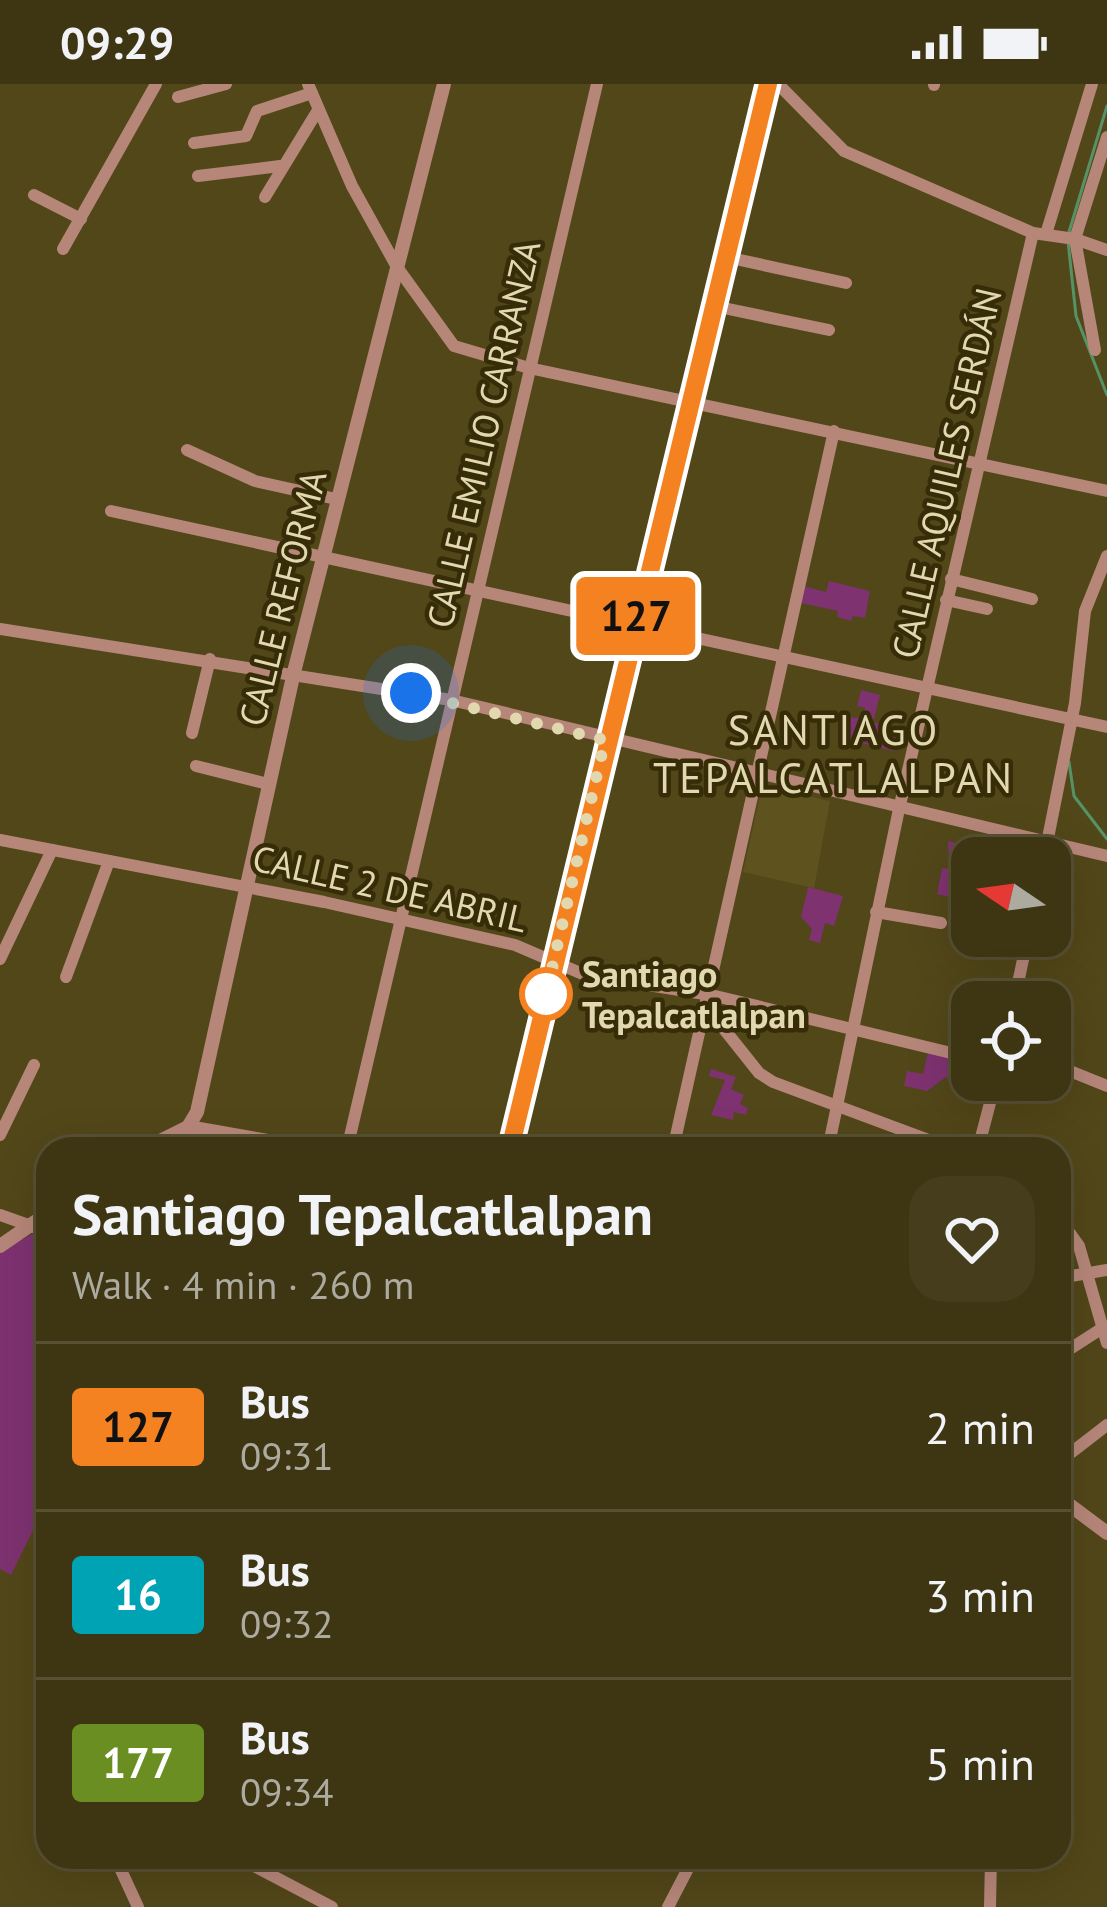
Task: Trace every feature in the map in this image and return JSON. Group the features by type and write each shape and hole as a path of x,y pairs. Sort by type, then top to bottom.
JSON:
{"street":[{"path":"63,249 156,84"},
{"path":"178,97 226,84"},
{"name":"CALLE REFORMA","path":"188,1126 197,1112 244,885 336,499 444,84"},
{"name":"CALLE EMILIO CARRANZA","path":"350,1137 597,84"},
{"path":"513,1137 605,740 768,84"},
{"path":"778,84 844,151 1057,236 1107,250"},
{"path":"1093,84 1057,236 1095,350"},
{"path":"194,143 246,136 257,111 310,89 397,267 454,346 529,368 1107,490"},
{"path":"266,197 280,166 318,110"},
{"name":"CALLE AQUILES SERDÁN","path":"831,1137 898,809 979,460 1057,236 1107,140"},
{"path":"198,176 280,166"},
{"path":"34,195 81,219"},
{"path":"726,257 846,283"},
{"path":"714,305 829,330"},
{"path":"676,1137 710,1002 780,657 834,431"},
{"path":"187,450 255,481 336,499"},
{"path":"111,511 1107,727"},
{"path":"1048,837 1085,611 1107,556"},
{"path":"951,579 1033,599"},
{"path":"946,600 987,609"},
{"path":"0,629 451,700 1021,837"},
{"path":"192,733 210,659"},
{"path":"196,766 268,784"},
{"name":"CALLE 2 DE ABRIL","path":"0,840 244,885 553,958 584,975 951,1053"},
{"path":"1071,848 1107,856"},
{"path":"0,959 52,850"},
{"path":"66,977 109,861"},
{"path":"876,912 940,923"},
{"path":"710,1002 758,1073 791,1091 839,1105 913,1137"},
{"path":"0,1135 34,1065"},
{"path":"1071,1071 1107,1086"},
{"path":"981,1137 991,1101"},
{"path":"166,1137 188,1126 248,1137"},
{"path":"0,1215 36,1229"},
{"path":"0,1246 36,1224"},
{"path":"1071,1235 1079,1246 1107,1343"},
{"path":"1071,1277 1107,1270"},
{"path":"1071,1348 1101,1329"},
{"path":"1071,1453 1107,1425"},
{"path":"1071,1506 1107,1533"},
{"path":"121,1869 138,1907"},
{"path":"260,1869 332,1907"},
{"path":"668,1907 688,1869"},
{"path":"990,1907 991,1869"}],"shaded area":[{"path":"829,581 870,591 865,618 853,616 851,621 837,617 838,611 801,603 803,586 826,592"},
{"path":"861,690 880,695 873,722 899,728 893,751 845,739 851,717 863,719 865,708 857,706"},
{"path":"771,788 830,801 814,888 743,872 760,796"},
{"path":"948,841 951,897 937,894 942,868 949,869"},
{"path":"808,887 843,896 834,926 825,923 820,943 809,940 812,929 801,917"},
{"path":"928,1052 951,1058 951,1081 946,1077 927,1091 904,1086 907,1071 923,1074"},
{"path":"711,1069 736,1077 731,1089 744,1095 740,1104 748,1108 746,1115 734,1112 733,1120 711,1115 725,1080 709,1076"},
{"path":"36,1232 36,1524 11,1575 0,1569 0,1250"}],"waterway":[{"path":"1069,232 1107,106"},
{"path":"1068,241 1076,316 1107,395"},
{"path":"1069,762 1074,796 1107,839"}],"bus line":[{"name":"127","path":"513,1137 605,740 768,84"}],"place":[{"name":"Santiago Tepalcatlalpan","path":"546,994"}],"district":[{"name":"SANTIAGO TEPALCATLALPAN","path":"834,753"}],"route":[{"path":"411,693 605,740 545,999 546,994"}]}
